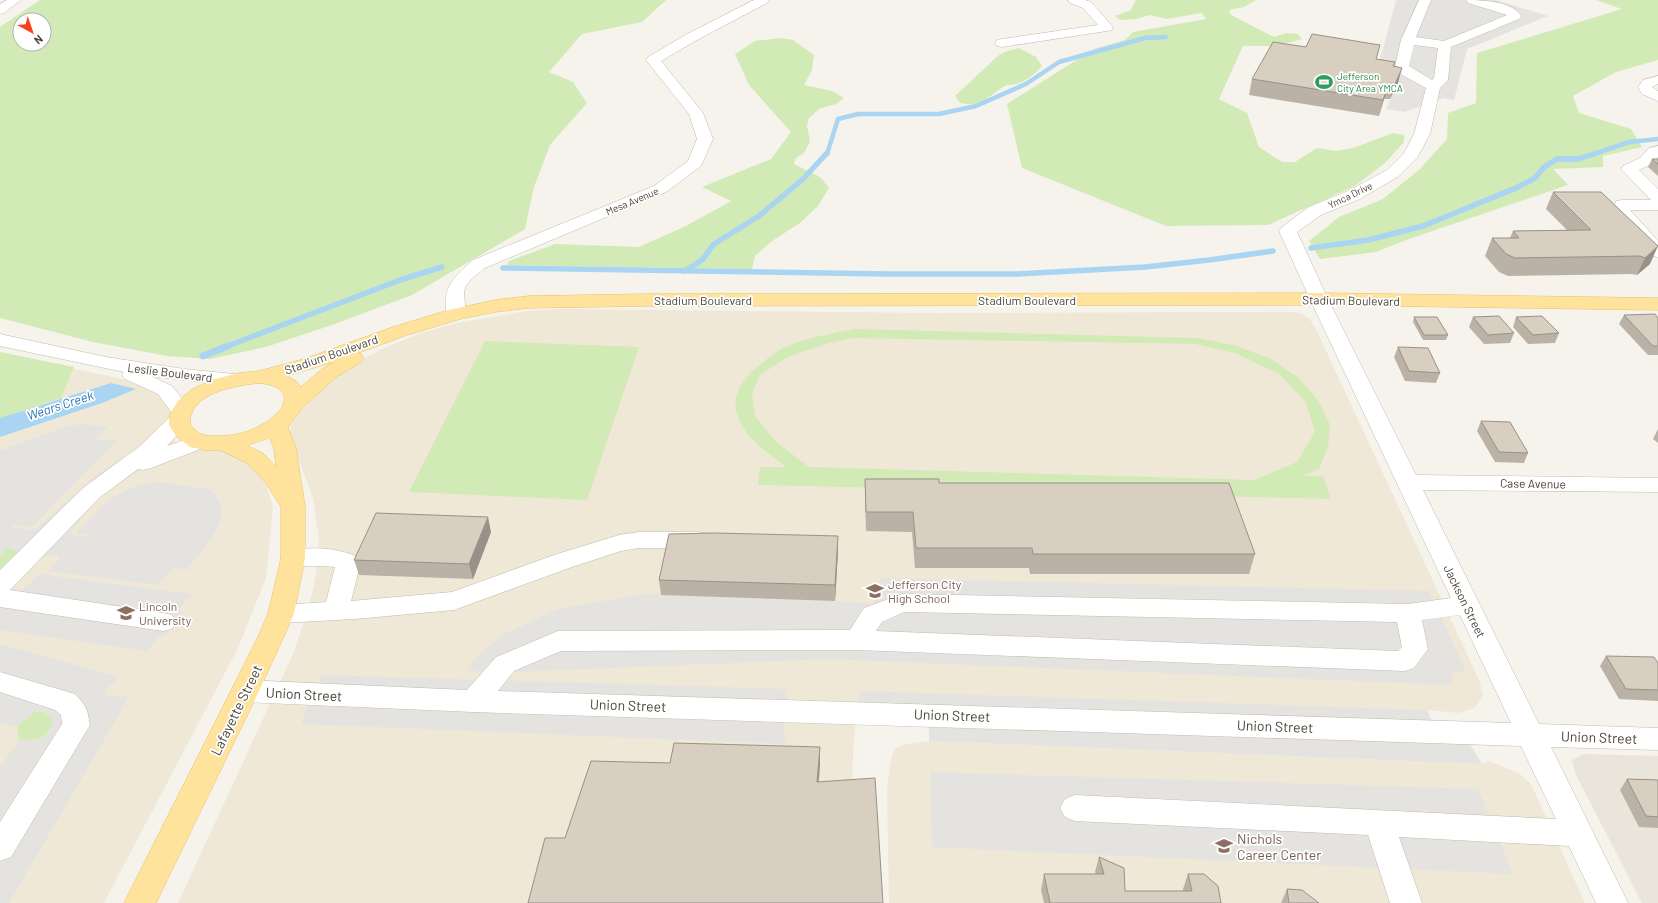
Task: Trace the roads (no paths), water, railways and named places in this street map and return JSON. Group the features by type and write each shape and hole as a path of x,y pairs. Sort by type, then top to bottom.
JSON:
{"main road":[{"name":"Stadium Boulevard","path":"260,377 311,363 400,331 456,314 502,305 564,300 1319,299 1658,304"},
{"name":"Stadium Boulevard","path":"277,425 289,414 295,404 329,373 400,331"},
{"path":"277,425 248,438 224,443 198,442 182,432 180,417 190,400 205,390 222,382 260,377 277,379 288,385 295,393 295,404"},
{"name":"Lafayette Street","path":"140,903 245,692 281,614 293,558 293,506 285,449 277,425"},
{"path":"224,443 255,458 274,478 293,506"}],"street":[{"path":"0,10 15,0"},
{"name":"Mesa Avenue","path":"456,314 454,295 456,286 479,264 660,189 695,163 705,139 696,113 653,60 692,37 763,0"},
{"path":"1002,43 1107,27 1087,6 1074,0"},
{"path":"1425,0 1408,40 1402,68 1433,86 1441,80 1444,45"},
{"path":"1408,40 1444,45 1514,16 1514,14 1510,11 1472,0"},
{"path":"1658,80 1648,83 1645,87 1647,91 1658,97"},
{"name":"Ymca Drive","path":"1319,299 1288,231 1315,211 1354,195 1393,173 1411,155 1422,134 1433,86"},
{"path":"1652,156 1628,168 1658,198"},
{"path":"1658,205 1622,206 1621,210 1658,252"},
{"name":"Jackson Street","path":"1319,299 1612,903"},
{"name":"Leslie Boulevard","path":"0,340 106,363 170,373 234,380"},
{"name":"Leslie Boulevard","path":"106,363 165,390 180,417"},
{"path":"0,585 91,493 167,436 180,417"},
{"path":"119,472 198,442"},
{"name":"Case Avenue","path":"1408,482 1658,485"},
{"path":"281,614 454,601 563,561 630,540 720,540"},
{"path":"293,558 329,558 342,559 347,562 348,565 336,611"},
{"path":"0,598 163,622"},
{"path":"857,640 873,615 902,603 1408,613 1468,605"},
{"path":"473,701 505,664 558,641 857,640 1405,661 1415,650 1408,613"},
{"path":"0,682 65,702 74,711 76,725 0,848"},
{"name":"Union Street","path":"245,692 473,701 1658,738"},
{"path":"1075,808 1578,833"},
{"path":"1379,823 1406,903"}],"water":[{"name":"Wears Creek","path":"111,383 136,389 102,403 0,437 0,418"}],"waterway":[{"path":"827,154 838,119 858,114 939,114 976,106 1026,84 1059,62 1145,38 1166,37"},
{"path":"1596,153 1629,142 1658,139"},
{"path":"685,271 702,260 714,244 759,216 803,179 827,153"},
{"path":"1311,248 1368,240 1423,226 1516,188 1535,178 1544,167 1557,159 1578,159 1596,153"},
{"path":"685,271 888,274 1017,274 1145,267 1273,251"},
{"path":"225,347 400,280 442,267"},
{"path":"503,268 685,271"},
{"path":"203,356 228,346"}],"place":[{"name":"Jefferson City Area YMCA","path":"1324,82"},
{"name":"Jefferson City High School","path":"875,591"},
{"name":"Lincoln University","path":"126,613"},
{"name":"Nichols Career Center","path":"1224,846"}]}
